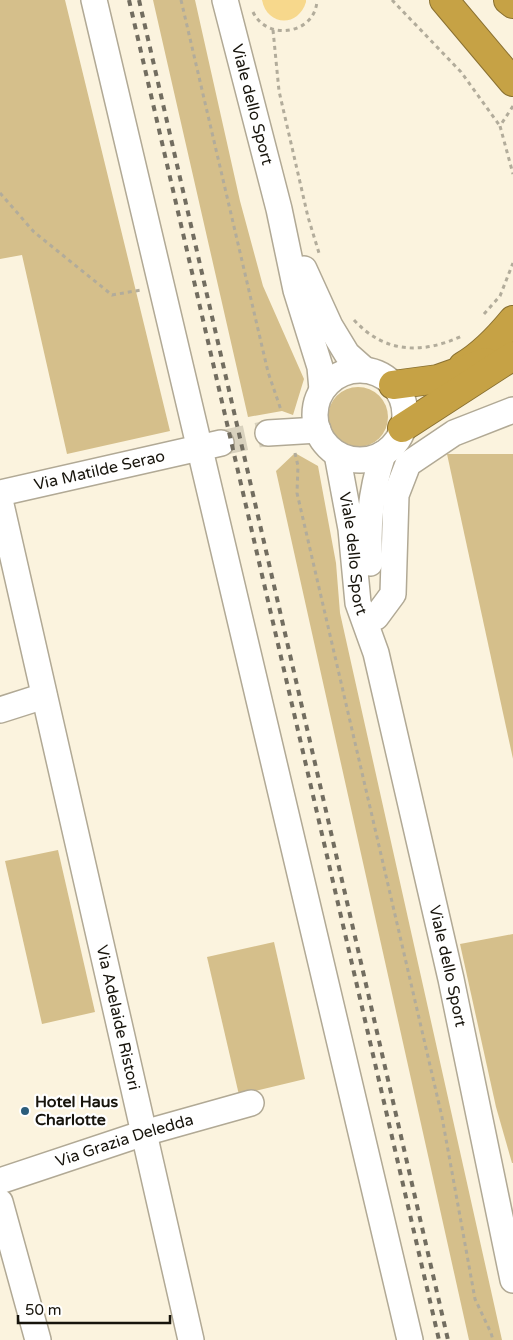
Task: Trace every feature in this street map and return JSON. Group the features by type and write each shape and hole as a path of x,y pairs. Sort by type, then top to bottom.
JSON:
{"highway":[{"path":"444,0 513,82"},
{"path":"508,0 513,4"},
{"path":"402,428 501,335 513,320"},
{"path":"443,390 513,352"},
{"path":"443,390 513,356"},
{"path":"393,385 443,390 513,374"}],"street":[{"path":"94,0 162,286 210,446 410,1340"},
{"name":"Viale dello Sport","path":"225,0 279,209 296,290 320,367 322,390"},
{"name":"Viale dello Sport","path":"279,209 330,326 346,354 366,370"},
{"path":"366,370 381,375 393,385 403,402 402,428 397,440 383,454 372,458 354,459 337,454 322,439 318,430 315,407 322,390 342,373 366,370"},
{"path":"376,617 393,594 396,495 408,464 454,433 513,410"},
{"path":"279,432 318,430"},
{"name":"Via Matilde Serao","path":"0,493 210,446"},
{"name":"Viale dello Sport","path":"337,454 351,529 358,603 376,653 451,979 513,1280"},
{"name":"Viale dello Sport","path":"376,653 376,617 370,562 369,528 372,489 383,454"},
{"name":"Via Adelaide Ristori","path":"0,500 191,1340"},
{"path":"0,710 44,696"},
{"name":"Via Grazia Deledda","path":"0,1181 144,1132 251,1102"},
{"path":"0,1202 38,1340"}],"path":[{"path":"181,0 268,372 279,432 298,466 297,493 442,1117 475,1299 492,1333 493,1340"},
{"path":"250,7 263,25 273,30 284,31 295,29 305,23 312,15 317,0"},
{"path":"392,0 461,72 500,126 513,174"},
{"path":"273,30 279,91 308,217 320,258"},
{"path":"500,126 513,106"},
{"path":"0,193 34,232 112,295 162,286"},
{"path":"483,315 500,296 513,263"},
{"path":"351,313 355,321 371,335 405,349 445,344 467,334"}],"shaded area":[{"path":"0,0 65,0 170,431 67,454 22,255 0,259"},
{"path":"153,0 195,0 240,201 263,286 304,379 293,415 282,411 248,417"},
{"path":"262,0 306,0 306,2 296,16 290,20 283,20 276,19 270,15 265,9"},
{"path":"358,387 375,392 383,400 388,417 383,434 375,442 358,447 341,442 333,434 328,417 333,400 341,392"},
{"path":"295,453 318,466 336,563 340,613 502,1340 469,1340 276,471"},
{"path":"447,454 513,454 513,759"},
{"path":"58,850 95,1012 42,1024 5,861"},
{"path":"513,934 512,1163 496,1107 460,944"},
{"path":"274,942 305,1079 239,1095 207,957"}],"tunnel":[{"path":"221,443 268,433"}],"railway":[{"path":"129,0 439,1340"},
{"path":"139,0 448,1340"}],"place":[{"name":"Hotel Haus Charlotte","path":"25,1111"}]}
